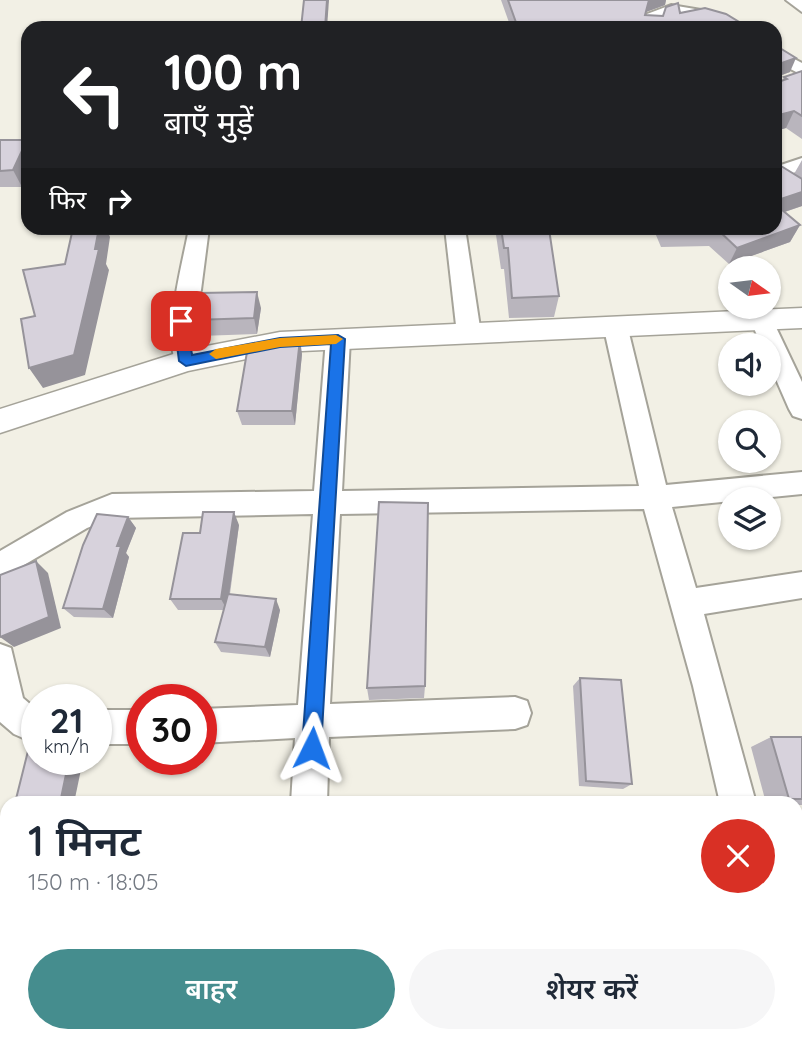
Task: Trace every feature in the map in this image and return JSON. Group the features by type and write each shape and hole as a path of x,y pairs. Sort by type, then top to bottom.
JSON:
{"street":[{"path":"793,0 802,8"},
{"path":"652,21 652,17 657,13 684,10 703,14 716,21"},
{"path":"782,58 802,70"},
{"path":"782,171 802,164"},
{"path":"782,178 793,187"},
{"path":"186,361 181,321 190,290 198,235"},
{"path":"456,235 469,334"},
{"path":"0,421 186,361 280,342 616,329 802,318"},
{"path":"762,321 802,409"},
{"path":"616,329 655,497 736,796"},
{"path":"309,796 338,339"},
{"path":"0,566 77,520 112,506 655,497 802,483"},
{"path":"685,603 802,585"},
{"path":"0,660 9,710 21,723"},
{"path":"217,725 515,713"}],"building":[{"path":"304,0 327,0 326,21 302,21"},
{"path":"508,0 649,0 645,15 663,16 666,7 678,3 680,13 705,8 726,14 738,21 516,21"},
{"path":"782,49 796,58 782,63"},
{"path":"802,71 802,116 794,111 782,114 782,81 787,79 784,77"},
{"path":"0,140 21,140 21,153 13,170 0,171"},
{"path":"782,167 802,179 802,192 782,199"},
{"path":"782,210 800,225 782,232"},
{"path":"71,235 98,235 95,249 99,249 74,355 29,368 21,319 35,316 23,270 65,264"},
{"path":"502,235 550,235 559,296 512,298 508,248 504,248"},
{"path":"723,235 773,235 737,248"},
{"path":"257,292 254,318 194,320 200,293"},
{"path":"300,339 292,411 237,411 248,346"},
{"path":"379,502 428,503 425,686 367,688"},
{"path":"203,512 234,512 221,599 170,599 183,533 200,533"},
{"path":"97,514 128,517 117,546 121,546 103,609 63,608 83,545"},
{"path":"36,561 49,617 0,637 0,575"},
{"path":"228,594 276,599 265,647 215,642"},
{"path":"580,678 621,680 632,784 586,781"},
{"path":"771,737 802,737 802,796 788,796"},
{"path":"22,775 66,775 61,796 17,796"}],"slow traffic":[{"path":"216,354 280,342 336,339"}],"route":[{"path":"181,321 186,361 280,342 338,339 312,748"}]}
